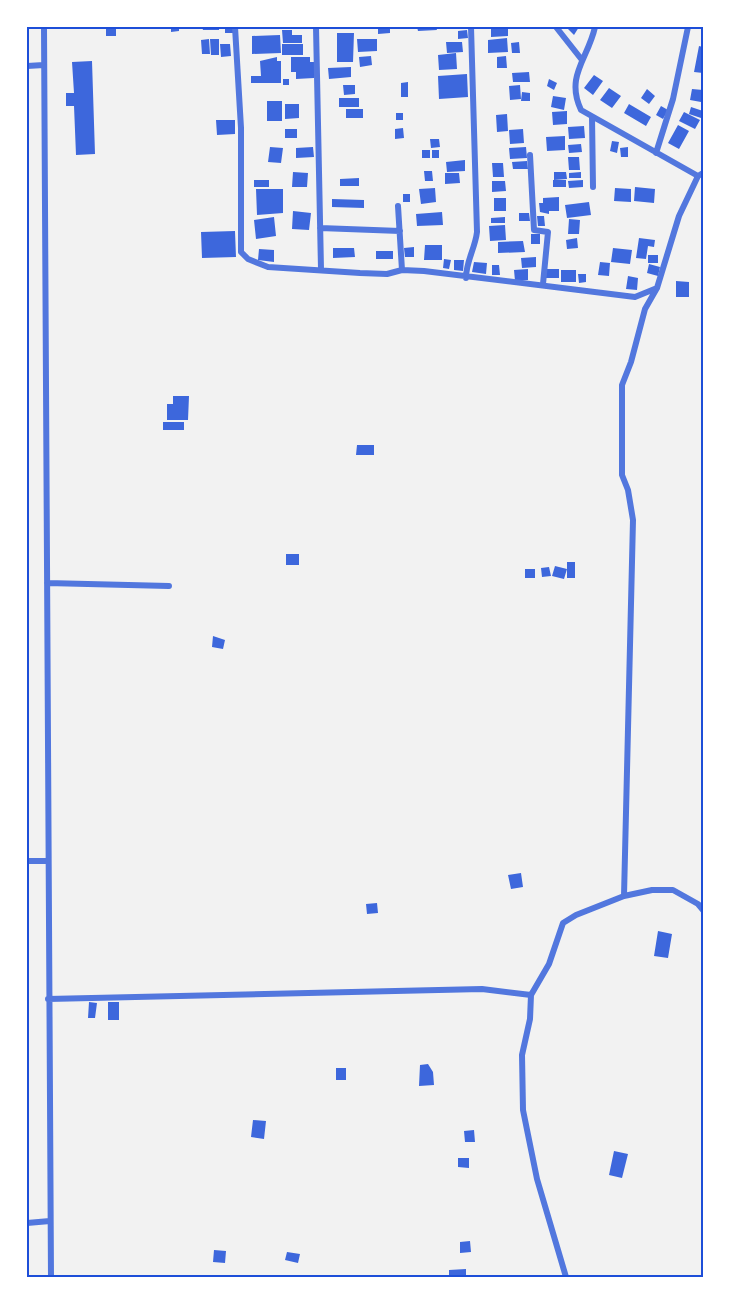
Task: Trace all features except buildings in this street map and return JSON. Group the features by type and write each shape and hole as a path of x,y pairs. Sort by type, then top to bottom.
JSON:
{"street":[{"path":"44,27 51,1277"},
{"path":"235,27 241,128 241,252 248,259 268,267 387,274 402,270 543,284 635,297 657,288"},
{"path":"316,27 321,269"},
{"path":"466,278 466,264 475,250 477,232 471,27"},
{"path":"556,27 582,60"},
{"path":"595,27 573,92 581,110 656,153 701,175 679,216 657,288 645,309 631,362 622,385 620,402 622,476 628,490 633,520 624,896"},
{"path":"656,153 673,99 688,27"},
{"path":"27,66 44,65"},
{"path":"592,117 593,187"},
{"path":"530,155 534,230 548,232 543,284"},
{"path":"398,206 402,270"},
{"path":"320,228 400,231"},
{"path":"635,297 645,309"},
{"path":"47,583 169,586"},
{"path":"27,861 48,861"},
{"path":"566,1277 537,1179 523,1110 522,1055 530,1019 531,995 549,964 563,923 576,915 624,896 652,890 673,890 698,904 703,910"},
{"path":"48,999 482,989 531,995"},
{"path":"27,1223 50,1221"}]}
